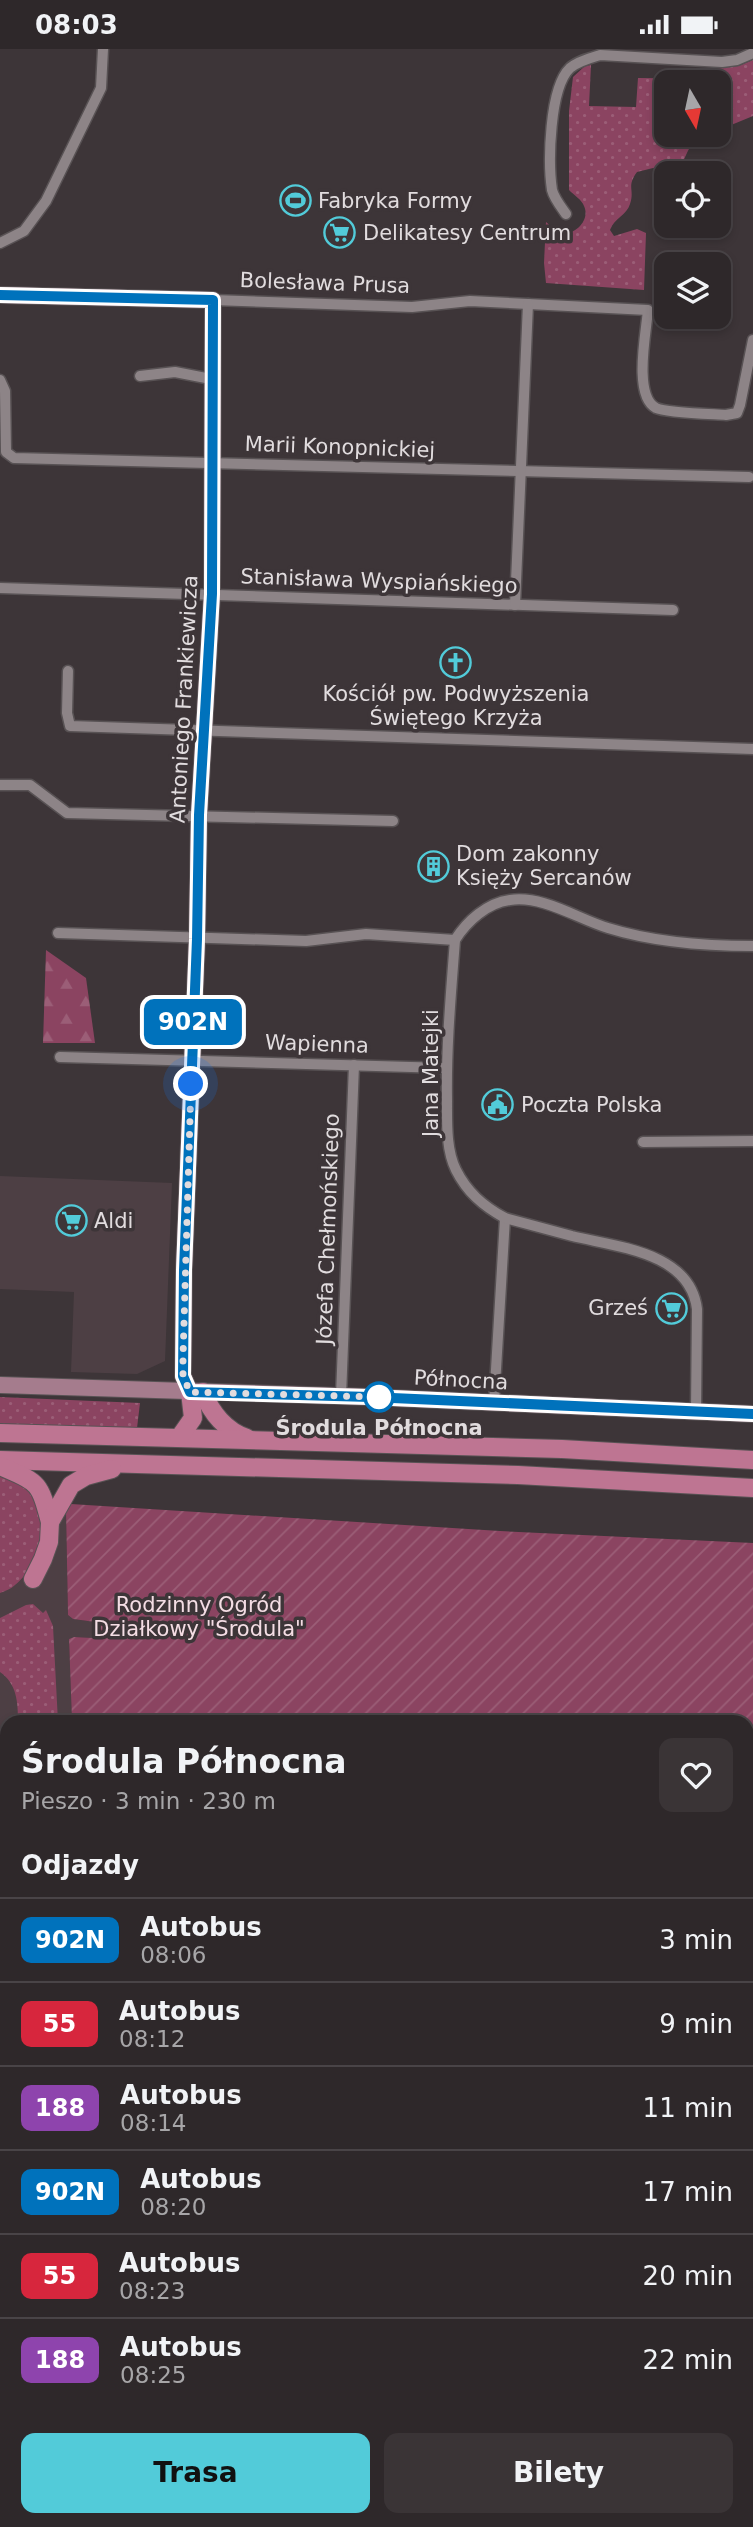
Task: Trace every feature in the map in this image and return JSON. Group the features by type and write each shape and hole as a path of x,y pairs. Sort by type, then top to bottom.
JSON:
{"main road":[{"path":"179,1438 193,1418 197,1392"},
{"path":"197,1392 233,1433 254,1440"},
{"path":"0,1433 562,1449 753,1460"},
{"path":"0,1460 518,1475 753,1488"},
{"path":"50,1522 71,1485 86,1476 125,1464"},
{"path":"0,1466 29,1479 41,1489 50,1522 49,1542 33,1579"}],"street":[{"path":"0,243 24,231 46,201 101,88 103,49"},
{"path":"566,214 552,193 552,127 554,100 559,85 570,68 583,60 600,55 722,62 737,60 753,53"},
{"name":"Bolesława Prusa","path":"0,295 412,307 470,301 648,310 642,387 646,400 657,409 726,415 737,413 740,405 753,340"},
{"name":"Antoniego Frankiewicza","path":"197,1392 183,1376 183,1357 199,815 212,594 213,300"},
{"path":"515,605 528,304"},
{"path":"140,376 175,372 211,379"},
{"name":"Marii Konopnickiej","path":"0,380 5,391 6,452 14,458 749,477"},
{"name":"Stanisława Wyspiańskiego","path":"0,588 673,610"},
{"path":"68,671 67,713 70,726 753,749"},
{"path":"0,785 30,785 67,813 393,821"},
{"path":"58,933 306,941 366,934 455,940 466,923 491,907 508,900 526,899 609,929 658,938 753,946"},
{"name":"Jana Matejki","path":"455,940 446,1068 447,1129 454,1168 470,1194 488,1209 505,1218 630,1248 668,1264 680,1273 696,1297 696,1411"},
{"name":"Wapienna","path":"60,1057 446,1068"},
{"name":"Józefa Chełmońskiego","path":"341,1396 354,1065"},
{"path":"643,1142 753,1141"},
{"path":"494,1403 505,1218"},
{"name":"Północna","path":"0,1385 341,1396 753,1414"}],"shaded area":[{"path":"0,1176 172,1183 165,1361 137,1374 71,1372 74,1292 0,1289"},
{"path":"0,1476 41,1508 66,1512 68,1615 73,1619 95,1622 94,1638 69,1639 72,1715 0,1715"}],"green space":[{"path":"753,60 753,116 732,125 732,70 715,68 738,66"},
{"path":"591,65 589,106 636,107 638,78 654,78 654,147 690,147 683,161 654,161 654,168 637,172 631,185 628,208 610,230 614,236 637,229 646,233 644,290 546,283 546,222 557,232 570,233 583,222 586,212 580,200 569,190 569,111 573,77 585,66"},
{"path":"46,950 86,978 95,1043 43,1043"},
{"path":"0,1397 140,1403 137,1428 0,1424"},
{"path":"0,1476 18,1482 30,1492 38,1506 41,1523 40,1540 27,1573 8,1590 0,1593"},
{"name":"Rodzinny Ogród Działkowy \"Środula\"","path":"71,1504 500,1531 753,1543 753,1715 72,1715 69,1639 94,1638 95,1622 73,1619 68,1615 66,1512"},
{"path":"33,1604 43,1613 46,1610 53,1626 58,1715 18,1715 13,1688 0,1672 0,1618"}],"bus line":[{"name":"902N","path":"0,295 213,300 212,594 199,815 184,1270 183,1376 190,1392 753,1414"}],"place":[{"name":"Fabryka Formy","path":"295,201"},
{"name":"Delikatesy Centrum","path":"340,233"},
{"name":"Kościół pw. Podwyższenia Świętego Krzyża","path":"456,662"},
{"name":"Dom zakonny Księży Sercanów","path":"433,866"},
{"name":"Poczta Polska","path":"498,1105"},
{"name":"Aldi","path":"71,1221"},
{"name":"Grześ","path":"671,1308"},
{"name":"Środula Północna","path":"379,1397"}],"route":[{"path":"191,1084 183,1357 183,1376 190,1392 379,1397"}]}
